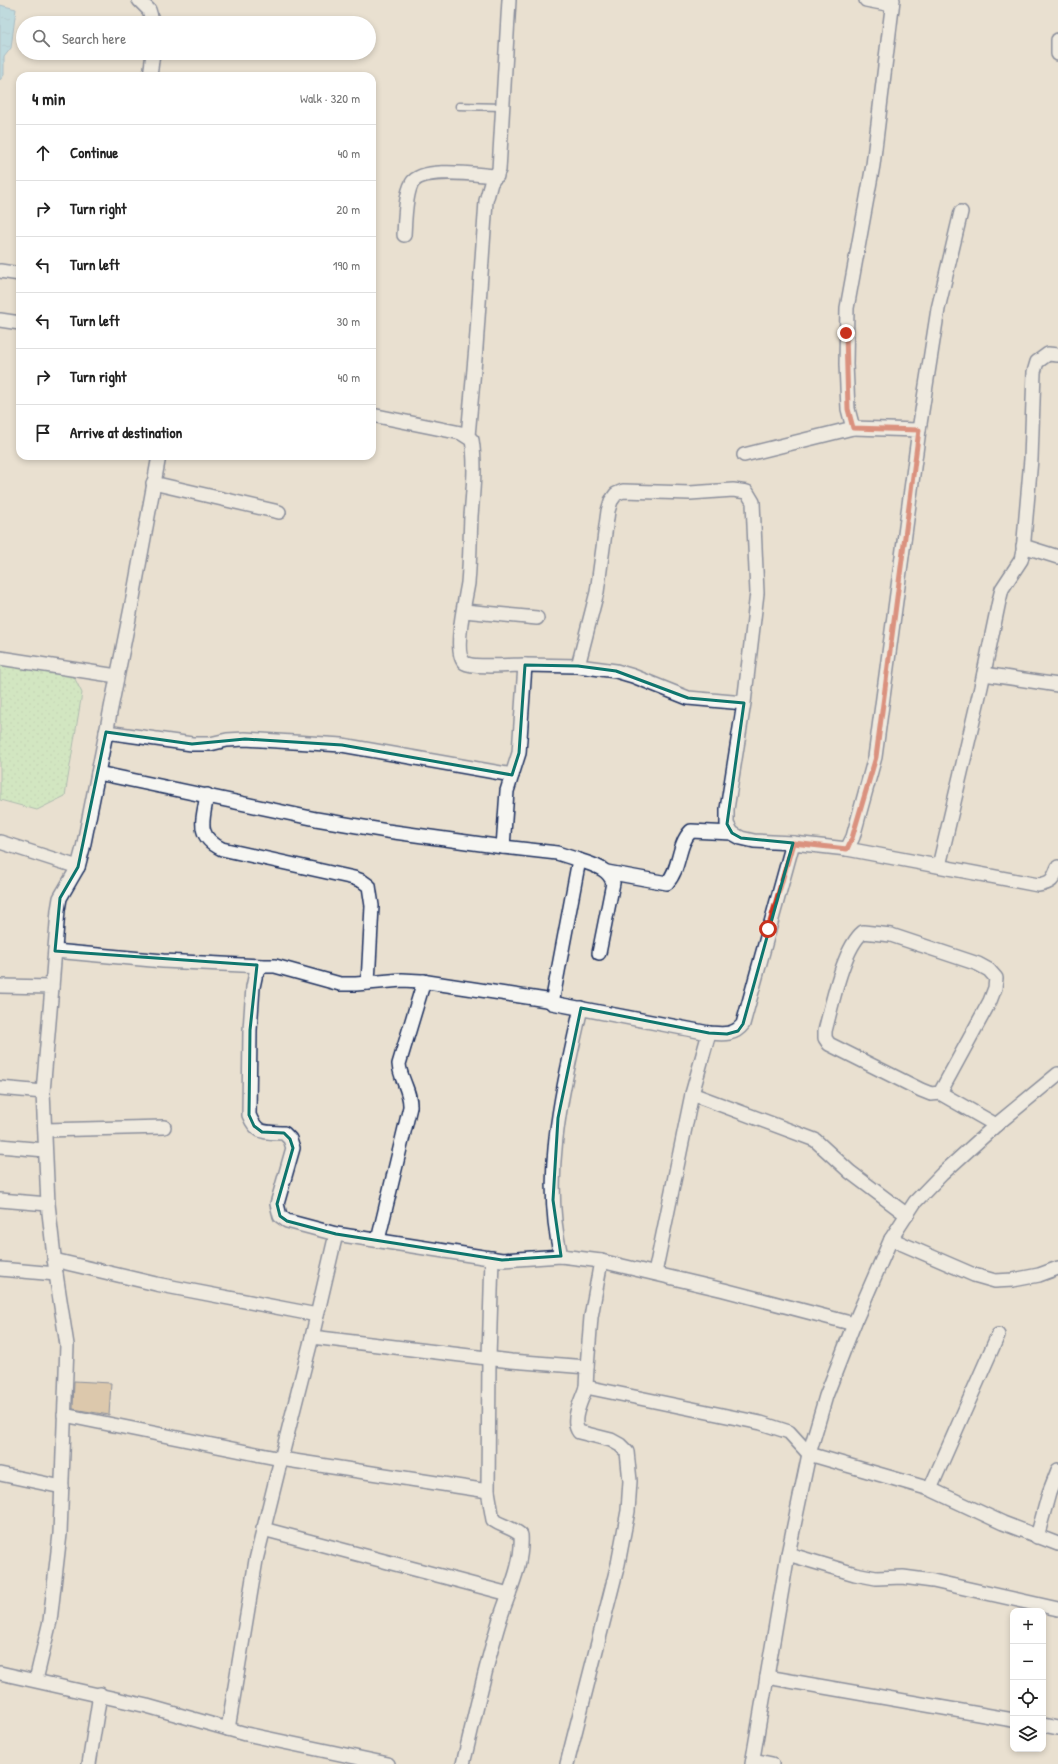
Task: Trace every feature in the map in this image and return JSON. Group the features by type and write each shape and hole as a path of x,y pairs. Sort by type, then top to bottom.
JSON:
{"street":[{"path":"139,0 149,10 151,16"},
{"path":"468,436 486,201 491,183 500,170 509,0"},
{"path":"853,428 848,409 846,333 847,308 873,165 893,2 866,0"},
{"path":"1058,40 1058,54"},
{"path":"151,72 152,60"},
{"path":"404,235 409,194 412,184 418,177 436,174 497,176"},
{"path":"847,849 852,838 876,757 919,430 938,309 961,212"},
{"path":"0,271 16,273"},
{"path":"0,320 16,322"},
{"path":"939,866 984,674 1002,589 1021,560 1030,460 1034,372 1037,362 1048,354 1058,355"},
{"path":"376,416 461,433 468,436 472,440 473,488 468,583 460,635 461,658 465,663 474,665 578,666 616,671 633,676 688,698 744,703"},
{"path":"744,455 853,428 919,430"},
{"path":"36,1680 50,1621 60,1534 67,1345 54,1260 48,1204 43,1092 60,898 78,867 133,598 158,460"},
{"path":"153,483 279,512"},
{"path":"578,666 597,592 608,511 611,501 616,494 623,491 637,490 690,493 733,490 747,492 753,502 757,593 744,703 727,809 727,824 732,834"},
{"path":"1023,546 1058,557"},
{"path":"464,611 537,618"},
{"path":"0,658 117,676"},
{"path":"503,847 507,791 519,754 525,665"},
{"path":"984,674 1058,685"},
{"path":"106,732 192,744 210,744 245,738 342,745 512,775"},
{"path":"98,773 332,822 387,832 557,853 579,860 607,872 667,883 673,876 684,838 691,831 732,834 754,841 793,843 847,849 1038,885 1048,884 1054,878 1058,867"},
{"path":"207,795 202,828 206,838 212,844 222,849 354,878 369,886 372,906 368,983"},
{"path":"0,842 78,867"},
{"path":"579,860 552,1003 708,1033 727,1034 738,1031 743,1024 793,843"},
{"path":"599,953 613,883 612,876 607,872"},
{"path":"940,1093 990,1001 995,988 996,978 989,970 978,964 891,935 863,932 855,938 848,954 825,1031 825,1038 829,1044 921,1090 931,1094 940,1093 996,1125"},
{"path":"55,951 163,961 275,966 326,982 340,984 402,980 424,981 553,1000"},
{"path":"262,966 256,973 253,987 250,1030 249,1115 254,1126 262,1132 284,1133 290,1139 293,1148 277,1204 280,1216 287,1222 336,1234 502,1260 560,1256 601,1261 655,1273 854,1324"},
{"path":"378,1240 411,1100 400,1072 399,1064 424,981"},
{"path":"0,986 52,987"},
{"path":"560,1256 556,1239 553,1200 556,1140 558,1118 581,1008"},
{"path":"655,1273 692,1094 708,1033"},
{"path":"772,1764 752,1762 788,1554 809,1454 826,1396 854,1324 891,1239 916,1202 942,1174 996,1125 1058,1074"},
{"path":"0,1088 43,1092"},
{"path":"692,1094 815,1140 850,1172 907,1215"},
{"path":"45,1130 164,1126"},
{"path":"0,1146 46,1150"},
{"path":"0,1200 48,1204"},
{"path":"228,1729 256,1560 312,1337 336,1234"},
{"path":"891,1239 974,1274 995,1281 1020,1279 1039,1275 1058,1268"},
{"path":"463,1764 500,1620 520,1562 522,1548 521,1534 511,1527 498,1524 493,1520 488,1491 489,1358 492,1258"},
{"path":"54,1260 156,1284 317,1315"},
{"path":"567,1764 618,1564 628,1511 630,1481 627,1452 620,1445 611,1440 579,1432 576,1428 575,1421 586,1387 591,1317 601,1261"},
{"path":"0,1269 56,1274"},
{"path":"930,1489 998,1335"},
{"path":"312,1337 489,1358 587,1367"},
{"path":"586,1387 761,1423 789,1432 809,1454 930,1489 1003,1523 1058,1544"},
{"path":"64,1415 281,1459 488,1491"},
{"path":"1037,1537 1049,1493 1058,1470"},
{"path":"0,1474 62,1487"},
{"path":"263,1530 509,1594"},
{"path":"788,1554 855,1574 876,1578 903,1577 933,1581 1058,1609"},
{"path":"0,1673 100,1694 228,1729 388,1764"},
{"path":"767,1677 1010,1719"},
{"path":"89,1764 100,1694"},
{"path":"1046,1726 1058,1728"}],"lane":[{"path":"459,106 503,107"}],"highlighted area":[{"path":"525,665 578,666 616,671 688,698 744,703 727,824 732,833 741,838 793,843 743,1024 738,1031 727,1034 709,1033 581,1008 558,1118 553,1200 561,1256 502,1260 336,1234 287,1221 280,1216 277,1204 293,1148 290,1139 284,1133 262,1132 254,1126 249,1115 250,1030 257,965 55,951 60,898 78,867 106,732 192,744 245,739 342,745 512,775 519,753"}],"green space":[{"path":"0,658 72,673 82,693 65,796 37,810 0,800"}],"water":[{"path":"0,5 16,9 11,48 4,57 4,75 0,80"}],"building":[{"path":"74,1381 111,1383 109,1415 73,1409"}],"route":[{"path":"768,929 793,843 847,849 852,838 876,757 913,482 919,430 853,428 848,409 846,333"}]}
